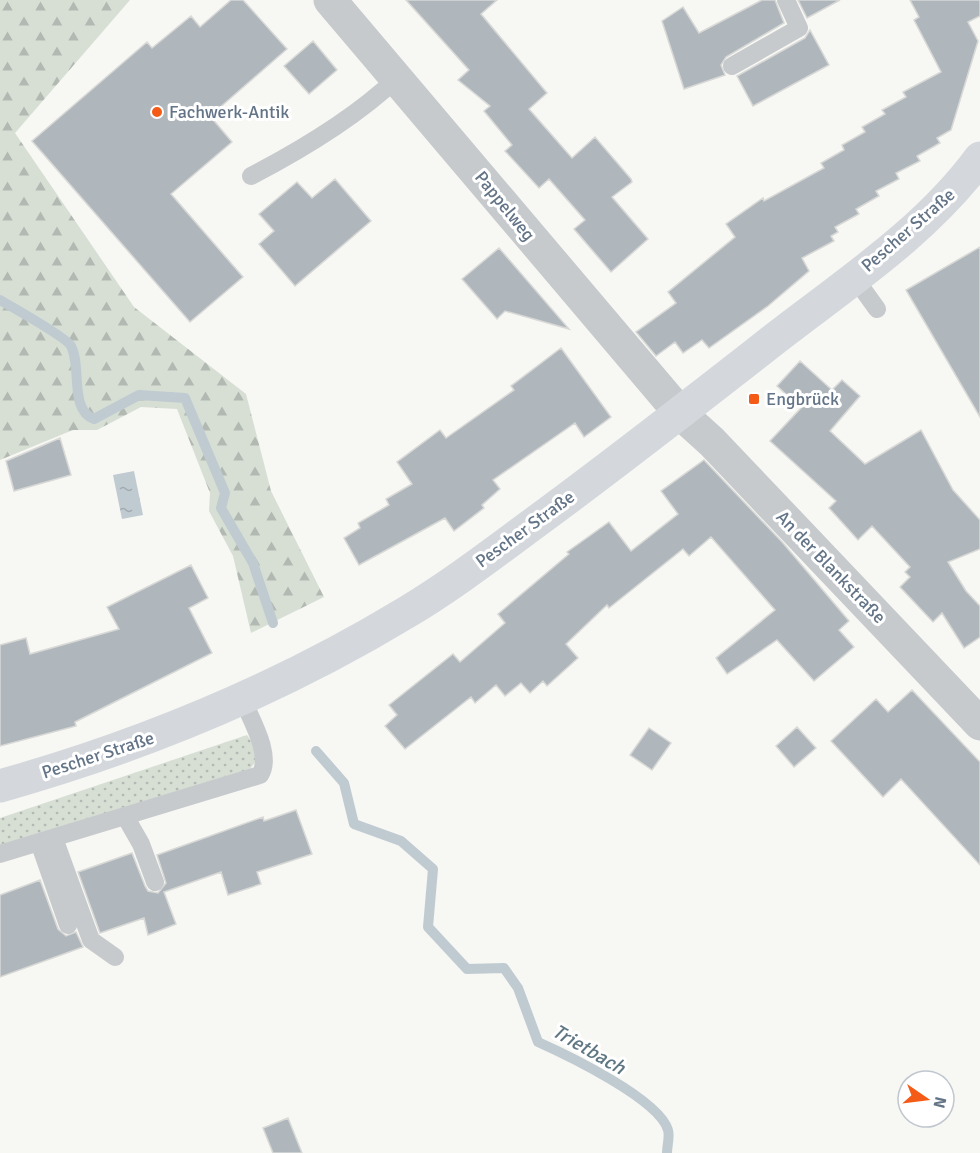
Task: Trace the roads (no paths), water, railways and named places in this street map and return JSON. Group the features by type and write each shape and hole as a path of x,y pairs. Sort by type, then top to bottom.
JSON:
{"main road":[{"name":"Pescher Straße","path":"0,786 157,735 274,683 410,610 475,566 680,413 854,277 936,210 980,158"}],"street":[{"name":"Pappelweg","path":"330,0 680,413"},
{"name":"An der Blankstraße","path":"680,413 712,442 980,724"}],"lane":[{"path":"732,66 799,28 786,0"},
{"path":"251,176 287,158 371,103 397,78"},
{"path":"854,277 877,309"},
{"path":"0,854 260,775 264,768 264,756 242,698"},
{"path":"125,816 141,844 155,882"},
{"path":"46,840 68,925"},
{"path":"46,840 91,940 115,957"}],"water":[{"path":"134,471 143,515 122,519 113,475"}],"waterway":[{"name":"Trietbach","path":"0,300 50,329 71,346 76,365 81,407 94,419 139,395 185,398 225,493 221,508 253,563 273,623"},
{"name":"Trietbach","path":"316,751 344,783 354,824 401,841 433,869 428,927 467,969 504,968 518,988 538,1042 611,1079 648,1105 661,1118 668,1130 667,1153"}],"place":[{"name":"Fachwerk-Antik","path":"157,112"},
{"name":"Engbrück","path":"754,399"}]}
